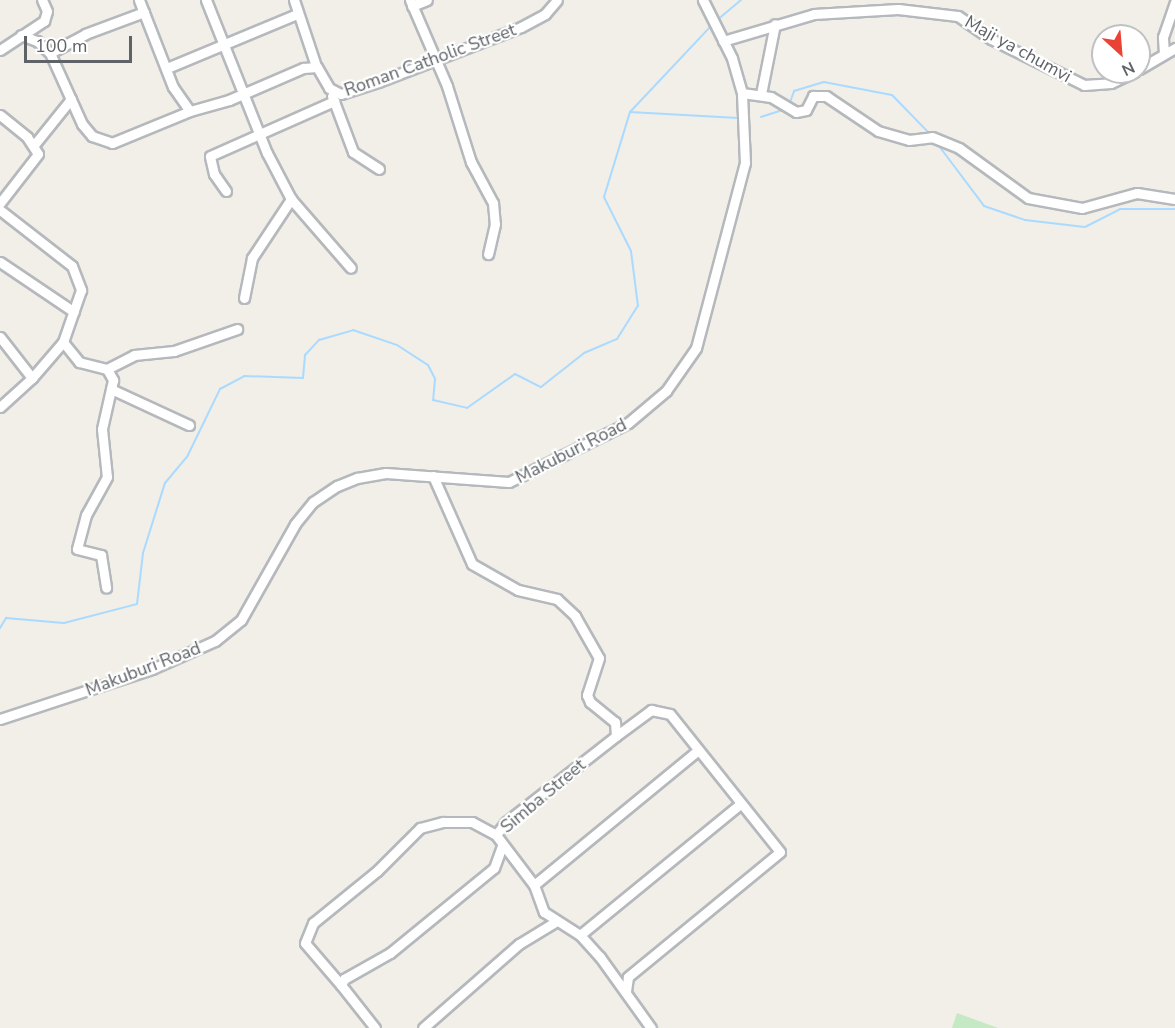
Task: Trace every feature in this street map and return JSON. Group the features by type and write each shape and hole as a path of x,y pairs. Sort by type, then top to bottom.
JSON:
{"street":[{"path":"0,50 44,21 47,11 42,0"},
{"path":"139,0 173,87 190,111"},
{"path":"206,0 241,93 291,199 351,268"},
{"name":"Roman Catholic Street","path":"294,0 315,66 329,88 341,94 435,58 493,40 548,11 557,0"},
{"path":"427,0 411,3 435,58 471,162 493,203 495,224 488,254"},
{"path":"543,0 548,11"},
{"name":"Makuburi Road","path":"0,719 152,669 215,641 241,620 295,524 314,502 336,486 357,478 386,473 509,482 628,423 647,410 681,375 696,348 743,172 747,140 742,93 723,41 703,0"},
{"path":"1164,53 1163,38 1175,2"},
{"name":"Maji ya chumvi","path":"723,41 775,24 832,10 943,12 964,19 991,39 1084,85 1098,84"},
{"path":"50,53 85,34 144,12"},
{"path":"167,68 297,14"},
{"path":"762,94 775,24"},
{"path":"21,35 37,41 50,53 82,124 92,136 112,142 190,111 213,106 291,70 315,66"},
{"path":"1151,61 1175,48"},
{"path":"329,88 353,152 379,169"},
{"path":"742,93 762,94 796,112 806,110 813,96 821,94 878,131 909,140 938,138 964,151 1028,198 1082,208 1137,194 1175,199"},
{"path":"34,145 72,99"},
{"path":"226,191 214,174 209,157 261,136 334,101"},
{"path":"0,115 34,145 37,159 0,203"},
{"path":"244,298 252,258 291,199"},
{"path":"0,210 72,266 81,290 63,342 33,378 0,406"},
{"path":"0,262 74,312"},
{"path":"63,342 79,362 107,369 134,355 174,351 237,329"},
{"path":"0,337 33,378"},
{"path":"106,588 100,555 78,549 86,515 106,482 102,429 113,380 107,369"},
{"path":"111,389 189,425"},
{"path":"433,476 466,557 477,568 510,587 546,594 564,604 588,634 599,663 587,695 590,702 615,722 616,735"},
{"name":"Simba Street","path":"651,1028 580,936 555,922 540,906 534,885 502,846 496,835 506,822 616,735 658,709 670,714 697,751"},
{"path":"534,885 697,751 739,805 780,852 628,977 626,994"},
{"path":"580,936 739,805"},
{"path":"375,1028 305,943 313,923 377,871 420,828 443,822 472,822 496,835"},
{"path":"341,985 348,976 390,953 494,868 502,846"},
{"path":"423,1028 519,944 555,922"}],"green space":[{"path":"957,1013 998,1028 952,1028"}],"waterway":[{"path":"716,21 741,0"},
{"path":"0,628 6,618 64,623 137,604 143,553 165,483 187,457 220,389 244,376 303,378 305,355 319,340 353,330 397,345 428,365 435,379 433,400 467,408 515,374 541,387 584,353 617,339 638,306 631,251 604,197 630,112 712,25"},
{"path":"789,105 794,91 824,82 892,95 931,135"},
{"path":"761,117 786,109"},
{"path":"630,112 738,118"},
{"path":"936,142 984,206 1025,220 1085,227 1120,209 1175,209"}]}
